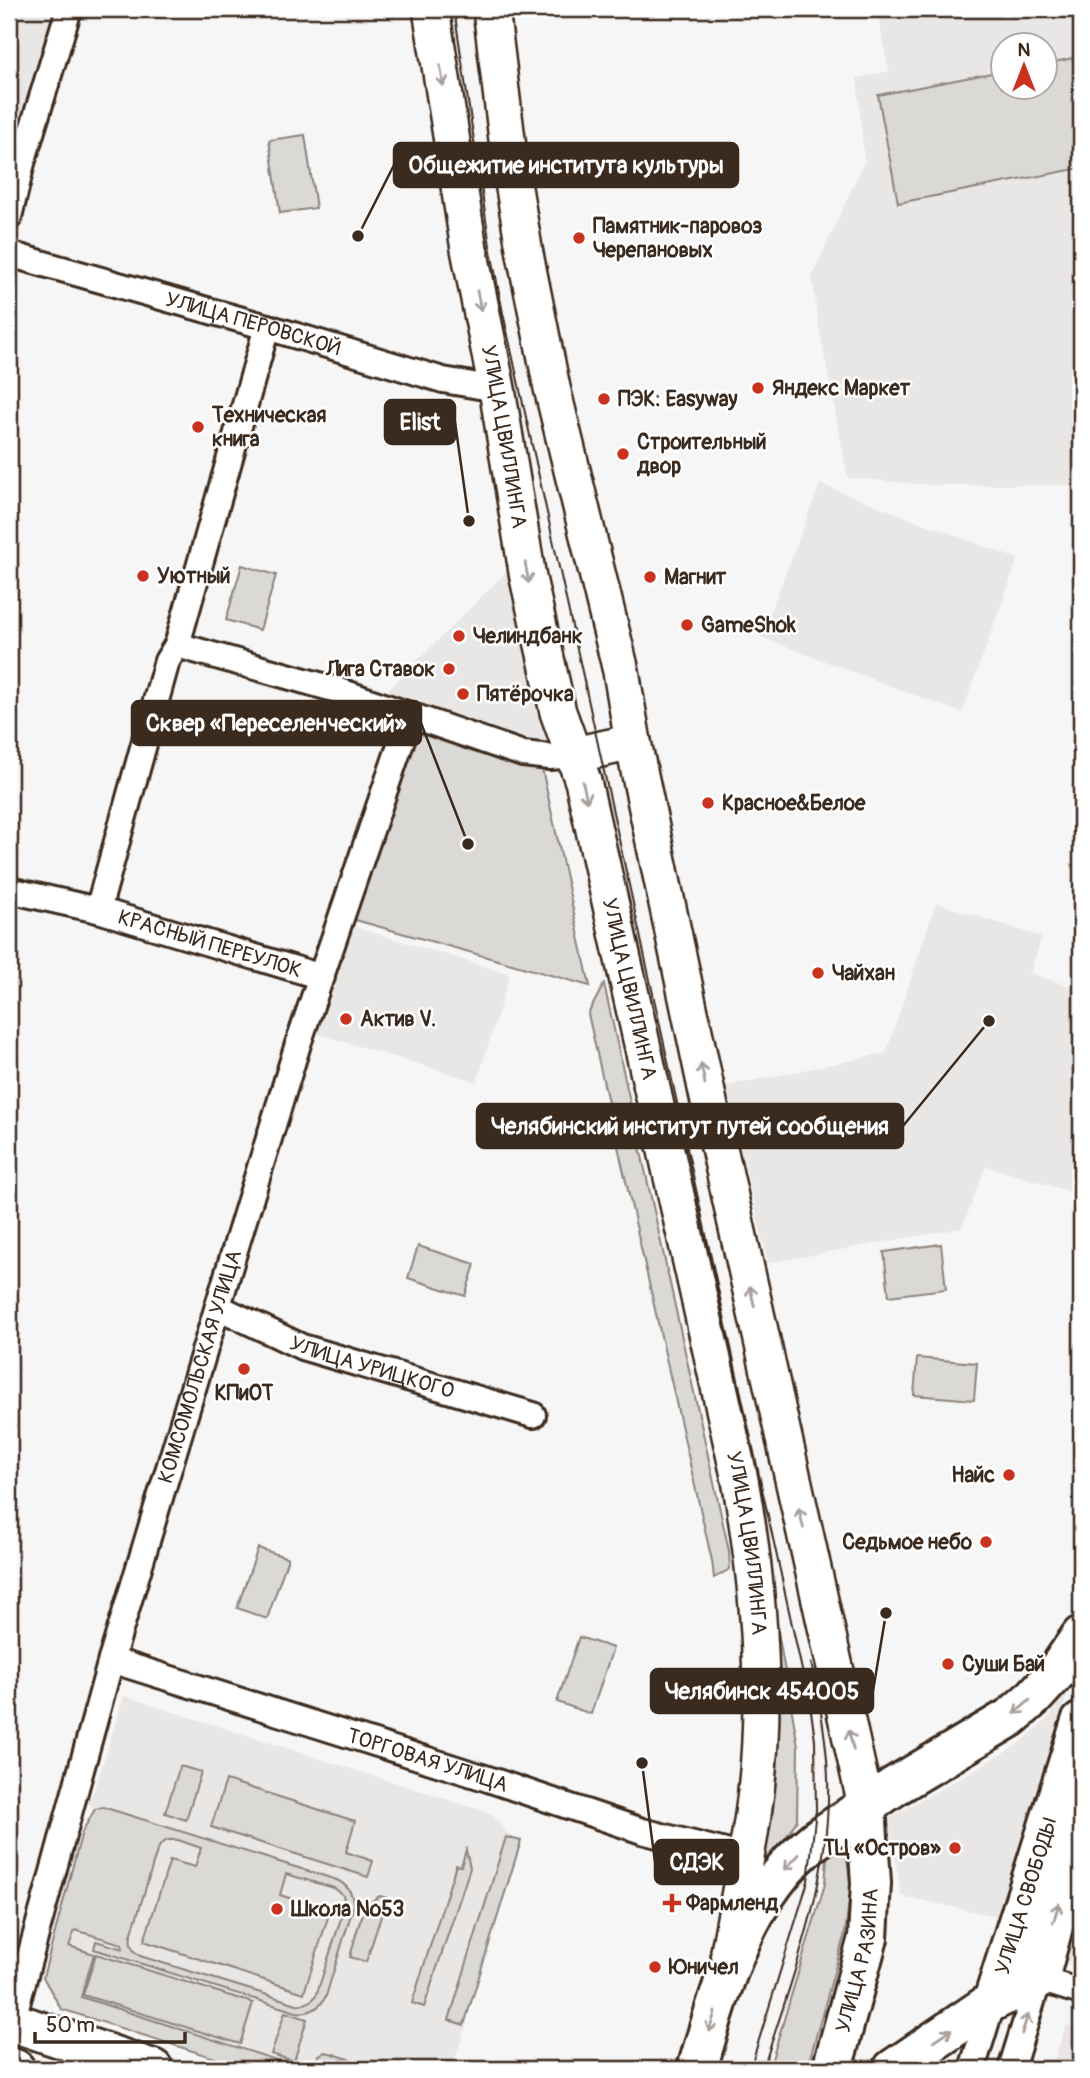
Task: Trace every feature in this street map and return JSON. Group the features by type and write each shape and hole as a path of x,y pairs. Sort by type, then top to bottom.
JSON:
{"main road":[{"name":"УЛИЦА ЦВИЛЛИНГА","path":"431,9 469,249 528,579 558,712 583,781 751,1538 758,1598 760,1739 753,1816 726,1974"},
{"path":"491,9 510,164 552,388 621,671 633,742 710,1107 866,1807"},
{"path":"574,755 633,742"},
{"path":"697,2069 726,1974 756,1911 782,1872 814,1841 895,1786 1011,1717 1055,1674 1081,1636"},
{"name":"УЛИЦА СВОБОДЫ","path":"993,2001 1081,1722"},
{"name":"УЛИЦА РАЗИНА","path":"832,2069 868,1938 871,1882 866,1807"},
{"name":"УЛИЦА СВОБОДЫ","path":"1040,1979 1081,1828"},
{"path":"893,2069 993,2001 1040,1979"},
{"path":"10,2021 153,2069"},
{"path":"9,2067 16,2069"}],"street":[{"path":"9,217 22,163 69,9"},
{"name":"УЛИЦА ПЕРОВСКОЙ","path":"9,254 443,380 496,389"},
{"path":"98,910 167,661 177,645 267,327"},
{"path":"177,645 337,690 523,754 550,757 574,755"},
{"name":"КОМСОМОЛЬСКАЯ УЛИЦА","path":"10,2021 111,1660 298,1044 410,716"},
{"name":"КРАСНЫЙ ПЕРЕУЛОК","path":"9,890 98,910 321,977"},
{"name":"УЛИЦА УРИЦКОГО","path":"218,1307 302,1347 533,1415"},
{"name":"ТОРГОВАЯ УЛИЦА","path":"111,1660 517,1788 642,1831 745,1857"},
{"path":"1040,1979 1081,1992"},
{"name":"УЛИЦА СВОБОДЫ","path":"1010,2069 1040,1979"},
{"name":"УЛИЦА СВОБОДЫ","path":"972,2069 993,2001"}],"shaded area":[{"path":"9,9 54,9 9,151"},
{"path":"876,9 1081,9 1081,485 933,485 848,478 818,322 812,276 864,162 857,78 889,71"},
{"path":"1073,58 1081,104 1081,168 898,203 878,95 988,74 988,102 1058,102 1058,61"},
{"path":"305,135 316,208 280,213 269,140"},
{"path":"820,484 1018,559 962,713 761,637"},
{"path":"242,565 276,575 260,630 226,620"},
{"path":"511,567 549,745 382,696"},
{"path":"418,729 542,769 590,986 352,919"},
{"path":"936,903 1042,937 1030,973 1081,990 1081,1195 986,1166 962,1228 768,1263 726,1086 886,1053"},
{"path":"348,925 510,974 477,1082 315,1033"},
{"path":"604,984 729,1551 730,1569 714,1578 588,1014"},
{"path":"941,1244 946,1289 889,1296 884,1252"},
{"path":"418,1246 475,1264 465,1296 408,1278"},
{"path":"917,1358 977,1363 974,1400 914,1395"},
{"path":"258,1548 288,1558 267,1619 237,1608"},
{"path":"777,1626 798,1746 797,1820 754,1888 778,1719"},
{"path":"579,1637 613,1648 591,1714 557,1702"},
{"path":"1071,1683 996,1916 901,1896 889,1818 1012,1748 1031,1734 1049,1717"},
{"name":"Школа №53","path":"124,1696 490,1813 515,1841 462,2009 467,2023 452,2069 278,2069 56,1999 82,1832 95,1810 87,1802 95,1788"},
{"path":"180,1766 201,1772 186,1820 165,1813"},
{"path":"226,1780 355,1821 346,1852 373,1861 368,1877 211,1827"},
{"path":"103,1807 337,1880 348,1888 353,1899 353,1908 326,1996 318,2007 306,2012 296,2012 94,1949 96,1941 123,1949 122,1944 75,1930 69,1946 94,1954 81,1997 298,2067 297,2069 249,2069 61,2009 43,1977 82,1832 95,1809","holes":["168,1840 178,1840 201,1848 195,1867 170,1860 144,1941 304,1993 330,1911 280,1895 286,1874 334,1888 343,1895 345,1906 312,2001 297,2004 140,1956 133,1950 131,1936 157,1851 161,1844"]},
{"path":"506,1837 521,1841 464,2025 449,2020"},
{"path":"845,1843 851,1887 845,1933 807,2069 769,2069 825,1884 827,1858"},
{"path":"466,1850 470,1868 424,2007 412,2003 456,1865 461,1866"},
{"path":"1081,1865 1081,1972 1068,1963 1064,1952"},
{"path":"380,1896 387,1898 366,1962 350,1957 363,1914 373,1900"},
{"path":"96,1954 253,2003 240,2044 83,1995"},
{"path":"285,2012 307,2019 294,2061 271,2054"},
{"path":"1066,2025 1081,2029 1081,2069 1051,2069"},
{"path":"325,2052 380,2069 314,2069 319,2055"}],"tram line":[{"path":"454,9 490,246 503,313 811,1711 815,1740 816,1810 808,1881 750,2069"},
{"path":"763,2069 798,1963 817,1890 823,1854 828,1779 822,1721 811,1663"}],"place":[{"name":"Общежитие института культуры","path":"358,236"},
{"name":"Памятник-паровоз Черепановых","path":"579,238"},
{"name":"Яндекс Маркет","path":"758,388"},
{"name":"ПЭК: Easyway","path":"604,399"},
{"name":"Техническая книга","path":"198,427"},
{"name":"Строительный двор","path":"623,454"},
{"name":"Elist","path":"469,521"},
{"name":"Уютный","path":"143,576"},
{"name":"Магнит","path":"650,577"},
{"name":"GameShok","path":"687,625"},
{"name":"Челиндбанк","path":"459,636"},
{"name":"Лига Ставок","path":"449,669"},
{"name":"Пятёрочка","path":"463,694"},
{"name":"Красное&Белое","path":"708,803"},
{"name":"Сквер «Переселенческий»","path":"468,844"},
{"name":"Чайхан","path":"818,973"},
{"name":"Актив V.","path":"346,1019"},
{"name":"Челябинский институт путей сообщения","path":"989,1021"},
{"name":"КПиОТ","path":"244,1369"},
{"name":"Найс","path":"1009,1475"},
{"name":"Седьмое небо","path":"986,1542"},
{"name":"Челябинск 454005","path":"886,1613"},
{"name":"Суши Бай","path":"948,1664"},
{"name":"СДЭК","path":"642,1763"},
{"name":"ТЦ «Остров»","path":"955,1848"},
{"name":"Фармленд","path":"672,1903"},
{"name":"Школа №53","path":"277,1909"},
{"name":"Юничел","path":"655,1967"}]}
